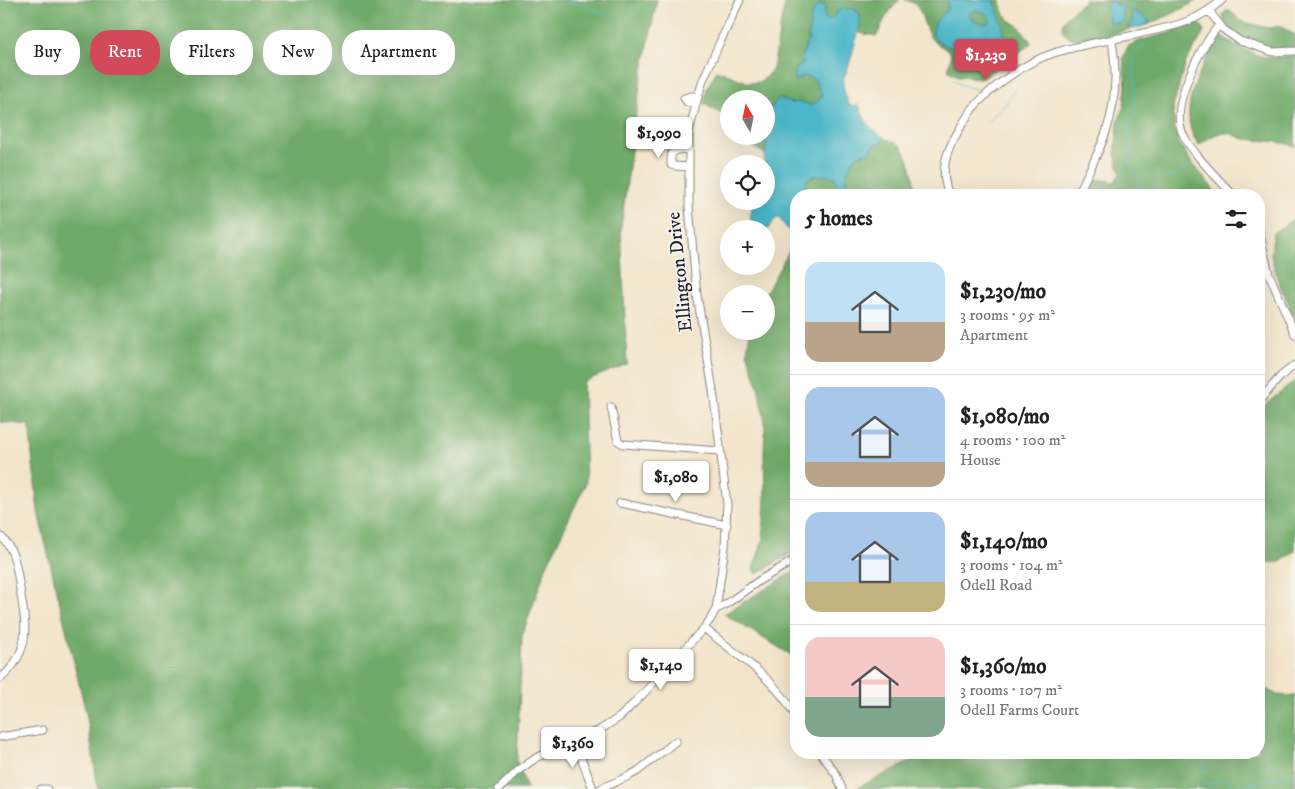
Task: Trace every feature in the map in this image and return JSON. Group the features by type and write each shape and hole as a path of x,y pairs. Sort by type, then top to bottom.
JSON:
{"street":[{"name":"Ellington Drive","path":"716,609 727,525 727,504 713,390 697,295 689,206 689,132 698,96 740,0"},
{"path":"947,189 944,174 945,161 953,140 974,108 1003,82 1020,70 1038,60 1071,48 1181,25 1195,19 1222,0"},
{"path":"1209,10 1223,30 1240,41 1258,48 1278,52 1295,50"},
{"path":"1219,25 1193,67 1182,100 1180,126 1186,140 1228,189"},
{"path":"1081,189 1106,131 1112,112 1115,60 1112,40"},
{"path":"696,104 687,102 684,98 698,96"},
{"path":"689,149 674,151 671,154 670,162 671,165 689,167"},
{"path":"1265,256 1269,274 1295,334"},
{"path":"1265,394 1281,376 1295,366"},
{"path":"611,407 617,438 624,444 720,451"},
{"path":"620,502 727,525"},
{"path":"0,536 8,545 14,557 25,629 19,656 0,679"},
{"path":"499,789 536,758 598,731 620,717 704,628 716,609 790,562"},
{"path":"704,628 769,680 783,695 790,706"},
{"path":"0,737 43,730"},
{"path":"575,740 593,789"},
{"path":"600,789 638,771 676,741"},
{"path":"825,759 836,774 842,789"},
{"path":"41,789 47,789"}],"green space":[{"path":"0,0 657,0 640,85 621,227 627,364 583,382 586,483 546,567 522,636 517,762 527,789 98,789 87,717 38,512 29,425 0,422"},
{"path":"786,0 900,0 886,16 877,36 859,33 860,27 840,9 832,19 825,19 825,7 823,4 811,16 808,40 801,59 803,61 794,80 804,76 814,79 822,95 817,102 811,105 801,102 791,103 782,99 775,104 775,90 720,90 720,113 704,104 707,88 717,70 749,83 761,82 773,69"},
{"path":"904,0 1001,0 1005,15 1019,26 1031,42 1030,45 987,76 982,78 958,76 948,70 951,57 949,50 938,45 932,39 914,3"},
{"path":"1085,0 1198,0 1147,25 1149,22 1136,14 1134,10 1129,28 1131,29 1094,38 1075,39 1067,36 1062,29 1062,25 1070,14"},
{"path":"1228,10 1240,21 1269,28 1280,26 1295,35 1295,49 1264,47 1242,38 1230,30 1223,20 1223,14"},
{"path":"1195,23 1202,25 1203,28 1204,32 1186,62 1173,107 1174,124 1178,141 1190,160 1213,189 1092,189 1095,179 1115,182 1120,173 1115,154 1118,122 1124,106 1126,85 1123,58 1128,46 1142,40 1170,33"},
{"path":"1220,35 1258,56 1295,55 1295,147 1277,142 1245,139 1227,133 1208,138 1199,145 1192,132 1189,118 1190,104 1199,74"},
{"path":"886,139 901,146 907,156 914,189 805,189 806,182 810,178 826,175 838,179 846,187 846,175 853,160 859,155 869,152 874,146"},
{"path":"766,145 765,154 752,146"},
{"path":"1295,218 1295,319 1278,281 1271,256 1273,233"},
{"path":"790,250 790,554 756,574 753,569 763,540 765,422 758,386 747,352 749,340 775,340 775,285 770,285"},
{"path":"1295,381 1295,551 1280,562 1265,563 1265,405"},
{"path":"790,574 790,654 724,614"},
{"path":"1265,688 1277,695 1295,696 1295,789 857,788 915,759 1265,759"}],"water":[{"path":"947,0 993,0 1003,25 1004,34 1014,42 1015,46 1013,49 1009,49 991,45 984,46 983,55 991,63 986,70 975,67 954,49 939,42 934,37 935,22 948,8","holes":["975,11 987,14 989,23 980,23 972,19 969,14"]},
{"path":"1111,1 1115,2 1115,5 1123,5 1124,7 1121,13 1124,20 1119,25 1117,22 1111,24 1109,20 1106,6"},
{"path":"823,4 825,7 825,18 829,20 840,9 855,10 859,13 859,30 843,80 844,90 849,104 853,106 859,105 869,125 886,139 874,146 869,152 859,155 853,160 846,175 846,187 844,189 838,188 835,177 819,175 808,179 805,189 790,189 790,232 779,218 774,220 751,220 751,212 752,210 775,210 775,155 765,155 766,145 775,145 775,103 779,98 791,103 801,102 811,105 817,102 822,95 814,79 804,76 794,81 795,71 803,62 801,59 808,40 811,16 814,10"},
{"path":"1134,10 1136,14 1142,13 1142,16 1149,22 1147,25 1133,29 1129,28"}],"waterway":[{"path":"566,0 594,9 616,20"},
{"path":"836,0 840,9"},
{"path":"1130,0 1133,11"},
{"path":"1144,189 1142,181 1134,174 1128,159 1131,150 1129,124 1130,119 1136,113 1134,96 1136,85 1133,74 1135,65 1132,55 1136,50 1144,46 1145,42"},
{"path":"953,80 983,92"},
{"path":"987,122 1006,104 1014,90"},
{"path":"1152,189 1166,177 1175,176 1187,166"},
{"path":"1201,759 1204,763 1201,778 1210,784 1226,780 1234,787 1275,779 1295,771"}]}
